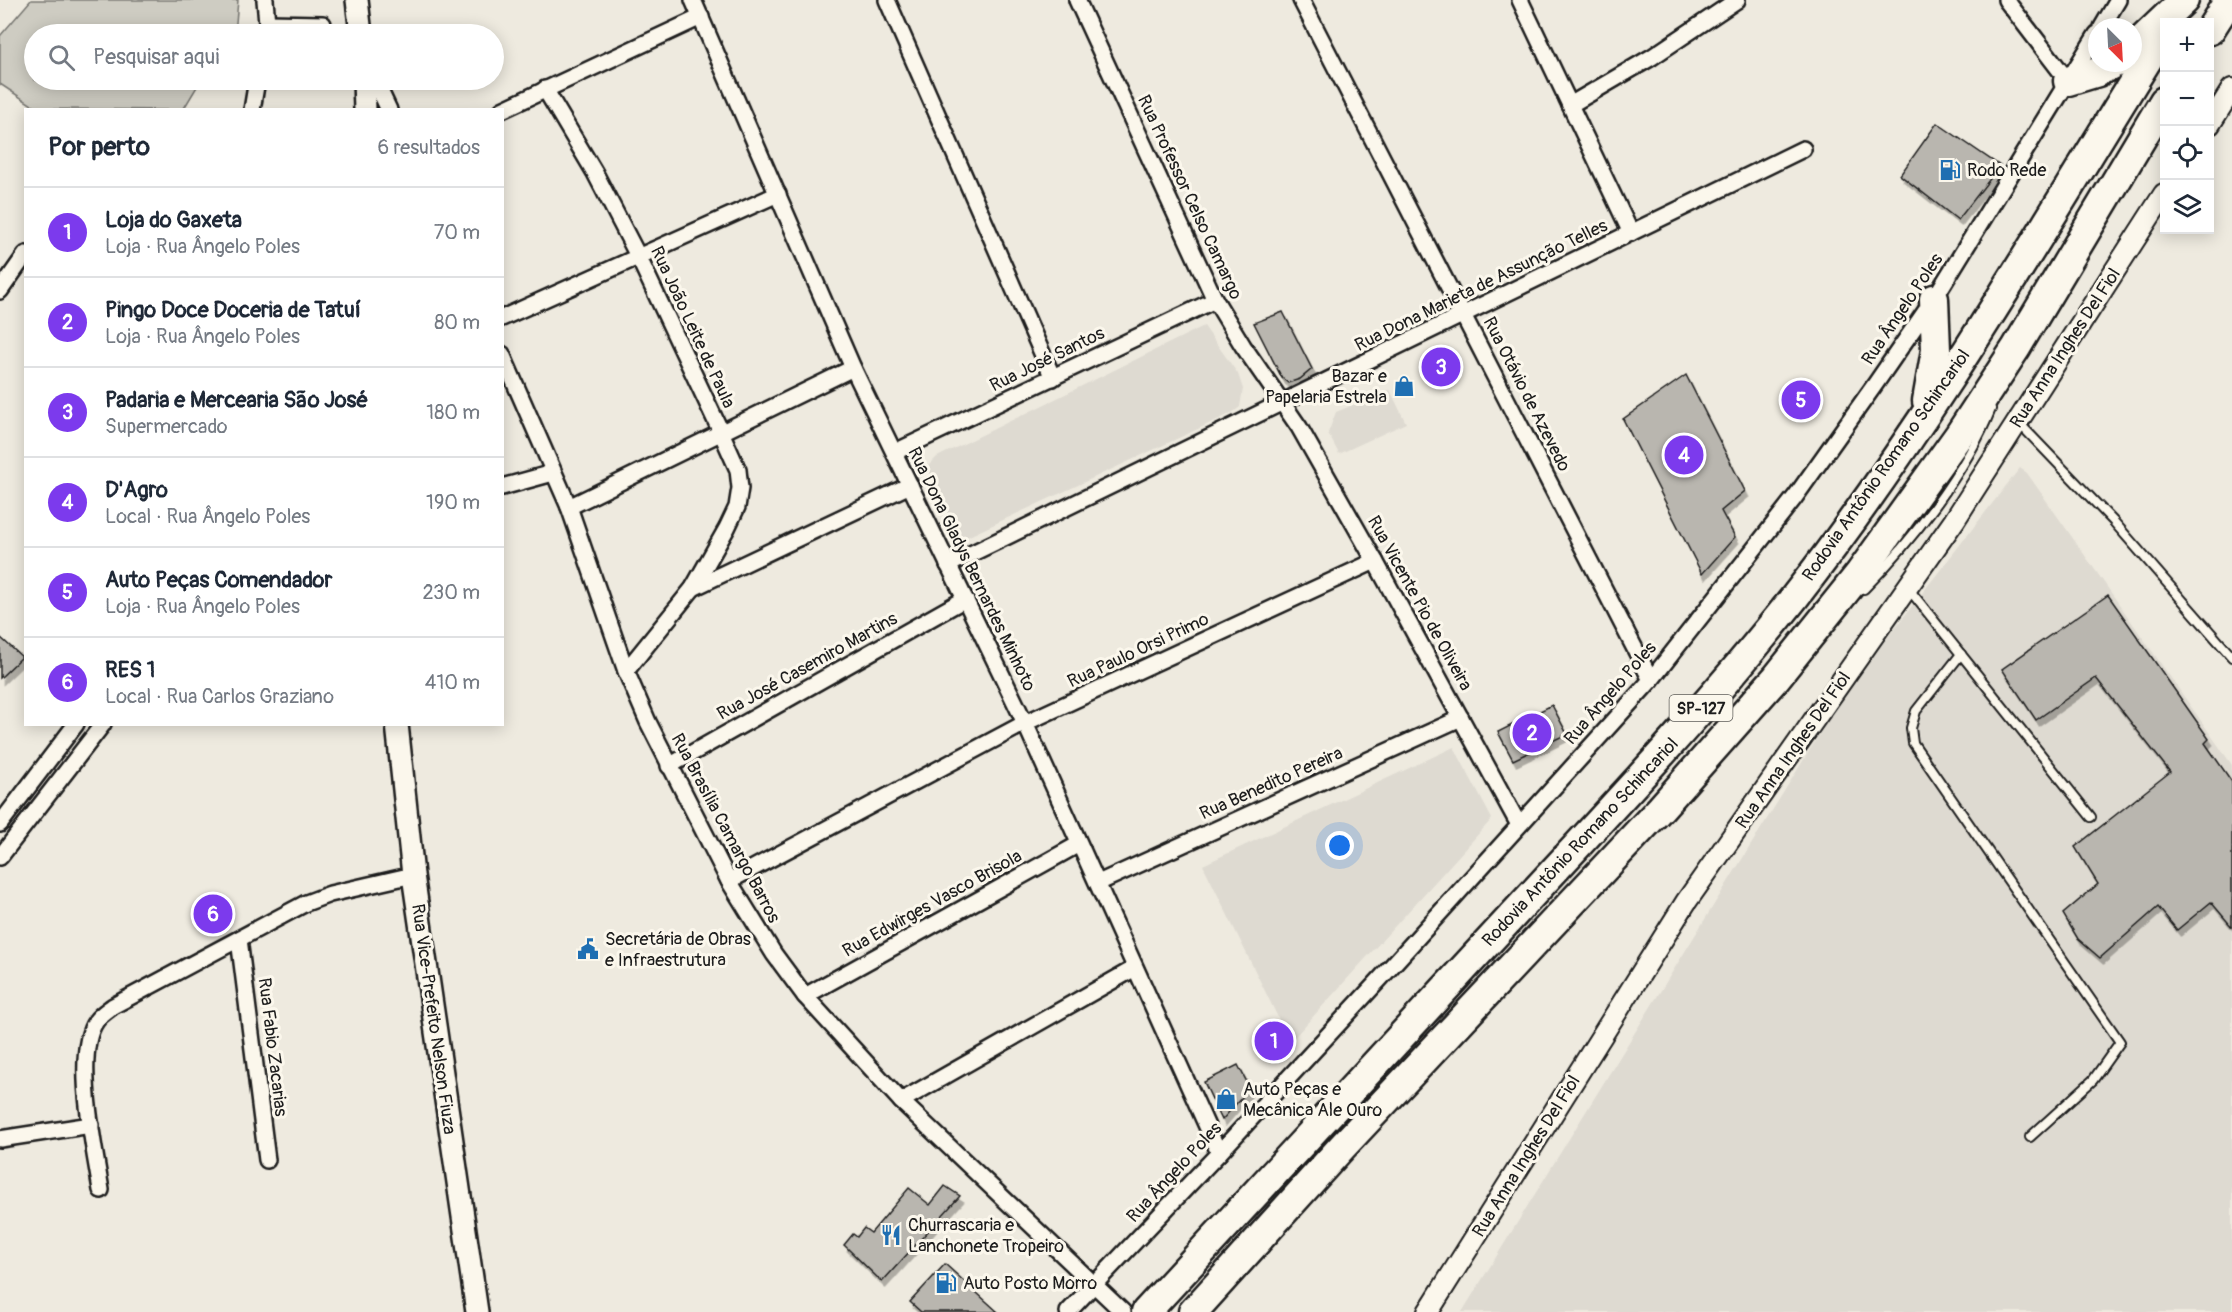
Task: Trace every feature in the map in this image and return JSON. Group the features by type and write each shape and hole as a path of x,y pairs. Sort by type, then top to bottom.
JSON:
{"highway":[{"path":"2174,18 2185,0"},
{"path":"2142,41 2185,0"},
{"path":"2214,24 2229,0"},
{"name":"Rodovia Antônio Romano Schincariol","path":"1146,1312 1689,723 1806,582 1923,418 2160,39"},
{"path":"2068,81 2098,72"},
{"name":"Rodovia Antônio Romano Schincariol","path":"1193,1312 1342,1147 1661,808 1776,678 1860,573 1908,507 2016,348 2160,108"},
{"path":"1923,418 1934,372 1936,350 1934,299"},
{"path":"1216,1312 1221,1281"}],"main road":[{"path":"357,0 360,24"},
{"path":"365,108 370,90"},
{"name":"Rua Vice-Prefeito Nelson Fiuza","path":"397,726 413,875 477,1312"}],"street":[{"path":"265,0 266,24"},
{"name":"Rua Dona Gladys Bernardes Minhoto","path":"693,0 853,368 1025,723 1219,1152"},
{"path":"887,0 1053,378"},
{"name":"Rua Professor Celso Camargo","path":"1077,0 1215,300 1243,346 1283,403"},
{"name":"Rua Otávio de Azevedo","path":"1301,0 1651,680"},
{"path":"1520,0 1631,233"},
{"path":"1570,105 1652,57 1737,0"},
{"path":"2006,0 2068,81"},
{"path":"2107,18 2118,0"},
{"path":"504,109 701,17"},
{"name":"Rua Ângelo Poles","path":"1068,1312 1219,1152 1651,680 1796,497 1934,299 2088,49"},
{"path":"2214,117 2232,88"},
{"name":"Rua João Leite de Paula","path":"546,89 595,173 638,256 738,470 740,488 737,507 693,588 626,671"},
{"path":"251,108 254,90"},
{"path":"373,90 376,108"},
{"path":"377,90 388,108"},
{"name":"Rua Dona Marieta de Assunção Telles","path":"948,565 1803,150"},
{"path":"504,317 778,194"},
{"name":"Rua Anna Inghes Del Fiol","path":"1428,1312 1686,902 1954,521 2160,200"},
{"path":"1,288 24,257"},
{"name":"Rua José Santos","path":"895,452 1215,300"},
{"name":"Rua Brasília Camargo Barros","path":"504,359 569,507 626,671 669,766 729,881 774,954 805,996 901,1101 1123,1312"},
{"path":"569,507 853,368"},
{"name":"Rua Vicente Pio de Oliveira","path":"1283,403 1375,561 1519,825"},
{"path":"504,486 553,473"},
{"name":"Rua João Leite de Paula","path":"693,588 910,485"},
{"name":"Rua Paulo Orsi Primo","path":"729,881 1025,723 1375,561"},
{"name":"Rua José Casemiro Martins","path":"669,766 965,599"},
{"name":"Rua Benedito Pereira","path":"1098,883 1461,718"},
{"path":"0,824 74,726"},
{"path":"0,857 101,726"},
{"name":"Rua Edwirges Vasco Brisola","path":"805,996 1078,844"},
{"path":"101,1190 86,1071 87,1044 96,1021 113,1006 306,903 330,894 413,875"},
{"name":"Rua Fabio Zacarias","path":"239,939 267,1160"},
{"path":"901,1101 1135,968"},
{"path":"0,1139 91,1125"}],"lane":[{"path":"1856,597 1889,565 1945,491 1984,427 2016,348"},
{"path":"2018,422 2114,522 2232,657"},
{"path":"1907,586 2091,817"},
{"path":"1776,678 1840,613"},
{"path":"1961,654 1916,711 1911,728 1912,743 2120,1042 2093,1080 2030,1137"}],"shaded area":[{"path":"31,0 238,0 236,24 24,24 24,90 195,90 184,108 36,108 0,84 0,36"},
{"path":"1204,326 1238,374 1243,389 1240,407 1232,413 967,537 954,534 933,491 929,465 937,457"},
{"path":"1390,390 1406,423 1339,454 1328,433 1336,412"},
{"path":"2020,468 2027,473 2232,765 2232,1312 1462,1312 1848,688"},
{"path":"1454,747 1492,819 1290,1042 1203,865"}],"building":[{"name":"Rodo Rede","path":"1937,123 2000,166 1958,220 1900,175"},
{"path":"1283,312 1312,369 1300,379 1288,383 1282,378 1254,323"},
{"path":"1686,375 1745,491 1721,511 1735,537 1702,574 1623,419"},
{"path":"2108,595 2209,739 2205,743 2232,782 2232,927 2211,902 2177,930 2158,907 2100,958 2078,939 2063,914 2098,884 2075,847 2170,772 2096,678 2036,720 2002,669"},
{"path":"0,637 22,657 0,678"},
{"path":"1552,705 1567,734 1513,760 1498,732"},
{"path":"1280,1030 1286,1043 1268,1051 1262,1038"},
{"name":"Auto Peças e Mecânica Ale Ouro","path":"1238,1065 1250,1088 1222,1120 1204,1082"},
{"name":"Churrascaria e Lanchonete Tropeiro","path":"945,1186 960,1196 882,1282 844,1245 853,1234 857,1237 864,1228 871,1233 909,1188 930,1205"},
{"name":"Auto Posto Morro","path":"945,1264 998,1312 921,1312 910,1302"}],"place":[{"name":"Rodo Rede","path":"1950,170"},
{"name":"Padaria e Mercearia São José","path":"1441,367"},
{"name":"Bazar e Papelaria Estrela","path":"1404,386"},
{"name":"Auto Peças Comendador","path":"1801,400"},
{"name":"D'Agro","path":"1684,455"},
{"name":"Pingo Doce Doceria de Tatuí","path":"1532,733"},
{"name":"RES 1","path":"213,914"},
{"name":"Secretária de Obras e Infraestrutura","path":"588,949"},
{"name":"Loja do Gaxeta","path":"1274,1041"},
{"name":"Auto Peças e Mecânica Ale Ouro","path":"1226,1099"},
{"name":"Churrascaria e Lanchonete Tropeiro","path":"891,1235"},
{"name":"Auto Posto Morro","path":"946,1283"}]}
